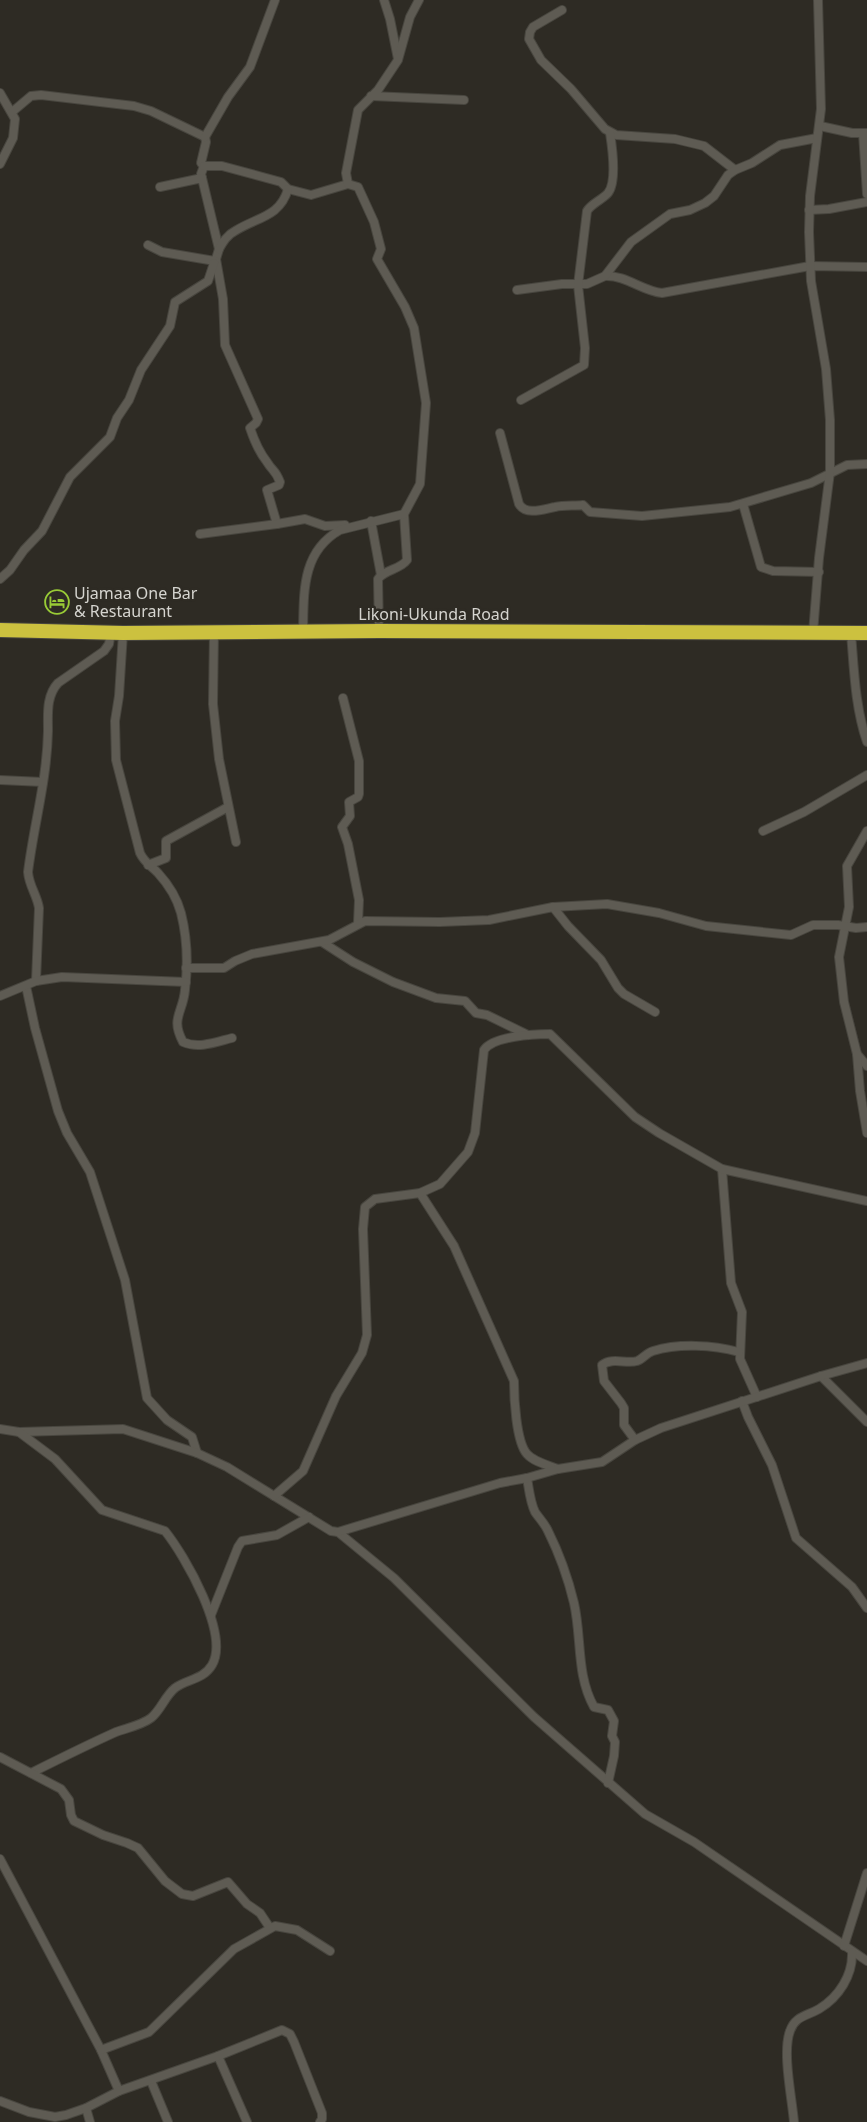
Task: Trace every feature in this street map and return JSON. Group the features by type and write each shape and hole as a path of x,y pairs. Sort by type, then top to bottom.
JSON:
{"highway":[{"name":"Likoni-Ukunda Road","path":"0,630 117,633 214,631 867,633"}],"street":[{"path":"219,248 201,174 204,166 202,163 206,142 205,137 225,102 250,67 275,0"},
{"path":"384,0 390,18 398,60"},
{"path":"348,184 346,173 358,110 378,90 398,60 410,17 419,0"},
{"path":"813,633 819,558 830,472 830,420 826,369 810,266 809,210 820,126 818,0"},
{"path":"562,10 533,27 529,39 552,72 571,89 610,133 675,139 704,146 735,170"},
{"path":"0,93 15,120 13,138 0,164"},
{"path":"12,112 31,96 40,95 134,106 151,111 205,137"},
{"path":"371,96 464,100"},
{"path":"820,126 865,133 867,194"},
{"path":"521,400 584,364 585,348 578,285 587,212 611,187 613,159 610,133"},
{"path":"517,290 562,284 587,284 605,276 631,242 670,214 690,210 704,203 714,196 728,175 735,170 752,163 780,145 817,138"},
{"path":"204,166 222,166 259,176 281,182 288,189 311,195 348,184 358,187 374,222 381,249 377,259 405,307 417,343 426,403 420,484 404,514 407,560 403,565 381,575 378,579 379,631"},
{"path":"160,187 202,178"},
{"path":"0,579 10,570 24,550 42,531 70,477 110,437 117,418 129,400 141,370 170,326 175,302 208,281 219,248 233,232 266,216 284,202 288,189"},
{"path":"809,210 867,202"},
{"path":"148,246 162,252 215,260"},
{"path":"215,260 223,300 222,320 225,345 258,419 256,424 250,428 268,464 275,468 280,482 279,485 267,490 277,524"},
{"path":"605,276 617,277 654,292 665,293 810,266 867,267"},
{"path":"500,433 518,502 524,510 540,511 556,507 583,505 590,512 654,516 730,507 811,483 847,465 867,464"},
{"path":"743,504 761,566 773,571 819,572"},
{"path":"200,534 277,524 305,518 326,526 352,525 404,514"},
{"path":"371,521 381,575"},
{"path":"303,632 304,585 308,567 321,547 332,535 352,525"},
{"path":"214,631 213,704 219,759 236,842"},
{"path":"36,981 39,908 28,881 28,872 47,764 48,703 52,691 67,675 104,651 117,633"},
{"path":"117,633 119,696 114,721 116,760 139,849 148,865 156,871 169,888 178,904 184,927 186,982 185,994 176,1023 183,1042 190,1044 205,1045 232,1038"},
{"path":"851,633 857,702 867,742"},
{"path":"343,698 359,768 359,796 349,802 350,816 342,827 348,844 359,900 358,923"},
{"path":"763,831 804,812 867,775"},
{"path":"0,780 44,782"},
{"path":"148,865 166,858 166,841 228,807"},
{"path":"867,831 847,866 850,908 839,957 844,1002 857,1054 860,1091 867,1133"},
{"path":"186,968 224,968 252,954 329,940 358,923 371,920 440,922 489,920 553,906 607,904 659,913 706,926 791,935 814,925 867,927"},
{"path":"553,906 568,926 601,960 618,988 624,994 655,1012"},
{"path":"322,942 353,962 393,982 436,998 465,1002 476,1013 487,1015 528,1035"},
{"path":"0,996 36,981 62,976 186,982"},
{"path":"26,986 35,1028 58,1111 67,1133 90,1172 125,1280 147,1398 166,1420 192,1437 197,1453"},
{"path":"274,1496 303,1471 336,1396 362,1353 365,1344 367,1335 363,1229 365,1207 375,1199 420,1193 440,1184 472,1146 476,1132 485,1048 493,1042 528,1035 550,1034 634,1117 722,1169 867,1201"},
{"path":"857,1054 867,1066"},
{"path":"722,1169 731,1284 742,1312 739,1352 742,1366 757,1397"},
{"path":"420,1193 454,1246 514,1381 514,1405 525,1453 532,1459 558,1469"},
{"path":"635,1440 624,1425 624,1413 621,1403 604,1381 602,1365 605,1362 623,1360 635,1362 652,1351 674,1347 718,1347 739,1352"},
{"path":"338,1532 500,1482 527,1478 558,1469 602,1462 635,1440 662,1428 742,1401 867,1363"},
{"path":"821,1376 867,1422"},
{"path":"742,1401 772,1465 786,1504 789,1522 796,1538 852,1587 867,1608"},
{"path":"0,1429 20,1432 123,1430 197,1453 227,1467 309,1517 338,1532 394,1578 534,1717 645,1814 694,1842 867,1961"},
{"path":"20,1432 55,1460 102,1510 165,1531 204,1598 211,1615 218,1648 212,1665 206,1673 174,1689 150,1719 82,1747 31,1773"},
{"path":"527,1478 534,1510 546,1526 554,1543 574,1602 579,1630 582,1674 588,1691 594,1707 608,1710 614,1721 612,1736 614,1740 614,1756 608,1782"},
{"path":"211,1615 242,1541 277,1535 309,1517"},
{"path":"0,1757 64,1793 70,1802 71,1815 74,1821 103,1835 133,1846 165,1880 182,1894 193,1896 228,1882 247,1904 260,1913 270,1928"},
{"path":"0,1859 101,2050 119,2091"},
{"path":"844,1946 867,1872"},
{"path":"101,2050 149,2032 234,1949 270,1928 280,1925 297,1930 330,1951"},
{"path":"794,2122 786,2043 790,2028 797,2018 818,2009 834,1998 844,1983 853,1962 852,1952"},
{"path":"55,2117 86,2108 119,2091 218,2056 282,2030 290,2034 322,2113 320,2122"},
{"path":"218,2056 247,2122"},
{"path":"151,2081 168,2122"},
{"path":"0,2101 29,2112 55,2117 63,2122"},
{"path":"86,2108 90,2122"}],"place":[{"name":"Ujamaa One Bar & Restaurant","path":"57,602"}]}
